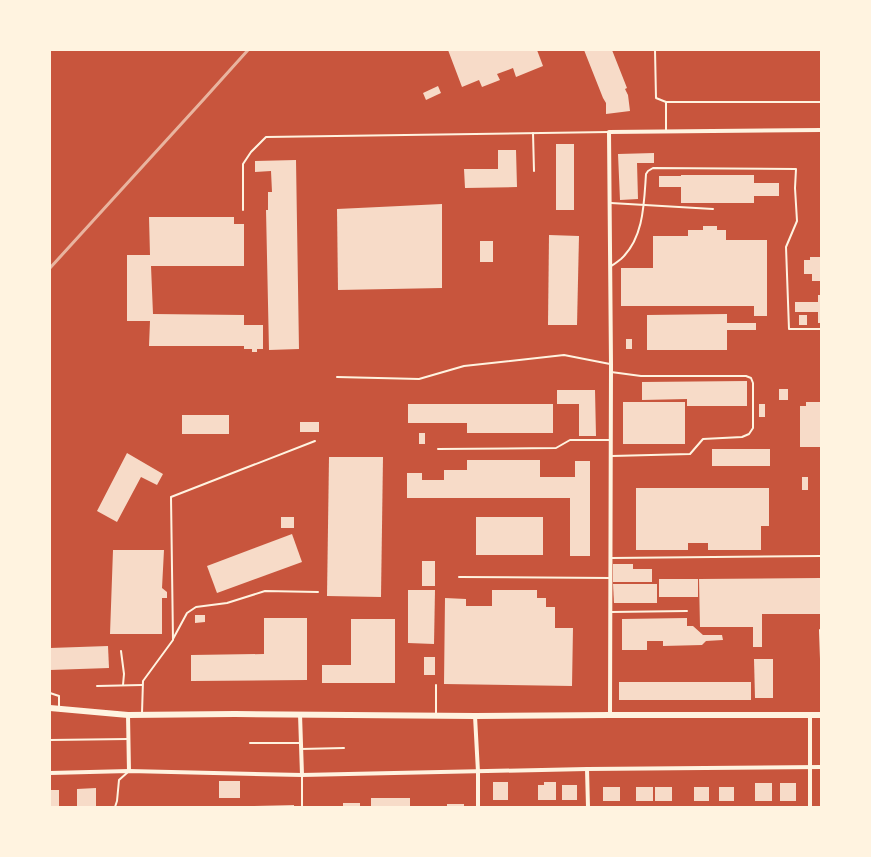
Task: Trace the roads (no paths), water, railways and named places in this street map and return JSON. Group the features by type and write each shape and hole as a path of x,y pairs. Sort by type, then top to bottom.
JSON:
{"main road":[{"path":"50,708 128,715 821,715"}],"street":[{"path":"610,715 611,364 609,132 821,130"},
{"path":"300,714 302,775"},
{"path":"128,715 129,771"},
{"path":"810,715 810,807"},
{"path":"475,716 478,807"},
{"path":"50,773 129,771 302,775 821,768"},
{"path":"587,770 588,807"}],"lane":[{"path":"655,50 656,98 666,102 821,102"},
{"path":"666,102 666,131"},
{"path":"243,210 243,164 251,152 266,137 609,132"},
{"path":"533,133 534,171"},
{"path":"610,267 622,258 634,243 641,222 646,174 653,168 796,169 795,188 797,220 786,246 789,329 821,329"},
{"path":"609,203 713,209"},
{"path":"337,376 419,379 464,366 564,355 611,364"},
{"path":"611,372 641,376 746,376 751,378 753,383 753,428 749,434 742,437 703,439 690,454 611,456"},
{"path":"438,449 556,448 570,440 611,440"},
{"path":"173,640 171,497 315,441"},
{"path":"610,558 821,556"},
{"path":"459,577 610,578"},
{"path":"142,714 143,681 173,640 187,613 196,607 227,603 265,591 318,592"},
{"path":"610,612 687,611"},
{"path":"820,630 821,659"},
{"path":"121,651 124,674 123,685"},
{"path":"97,686 143,685"},
{"path":"436,685 436,716"},
{"path":"50,693 59,696 59,709"},
{"path":"50,740 129,739"},
{"path":"250,743 301,743"},
{"path":"301,748 344,748"},
{"path":"115,807 119,780 129,771"},
{"path":"302,775 302,807"}],"railway":[{"path":"50,268 248,50"}]}
